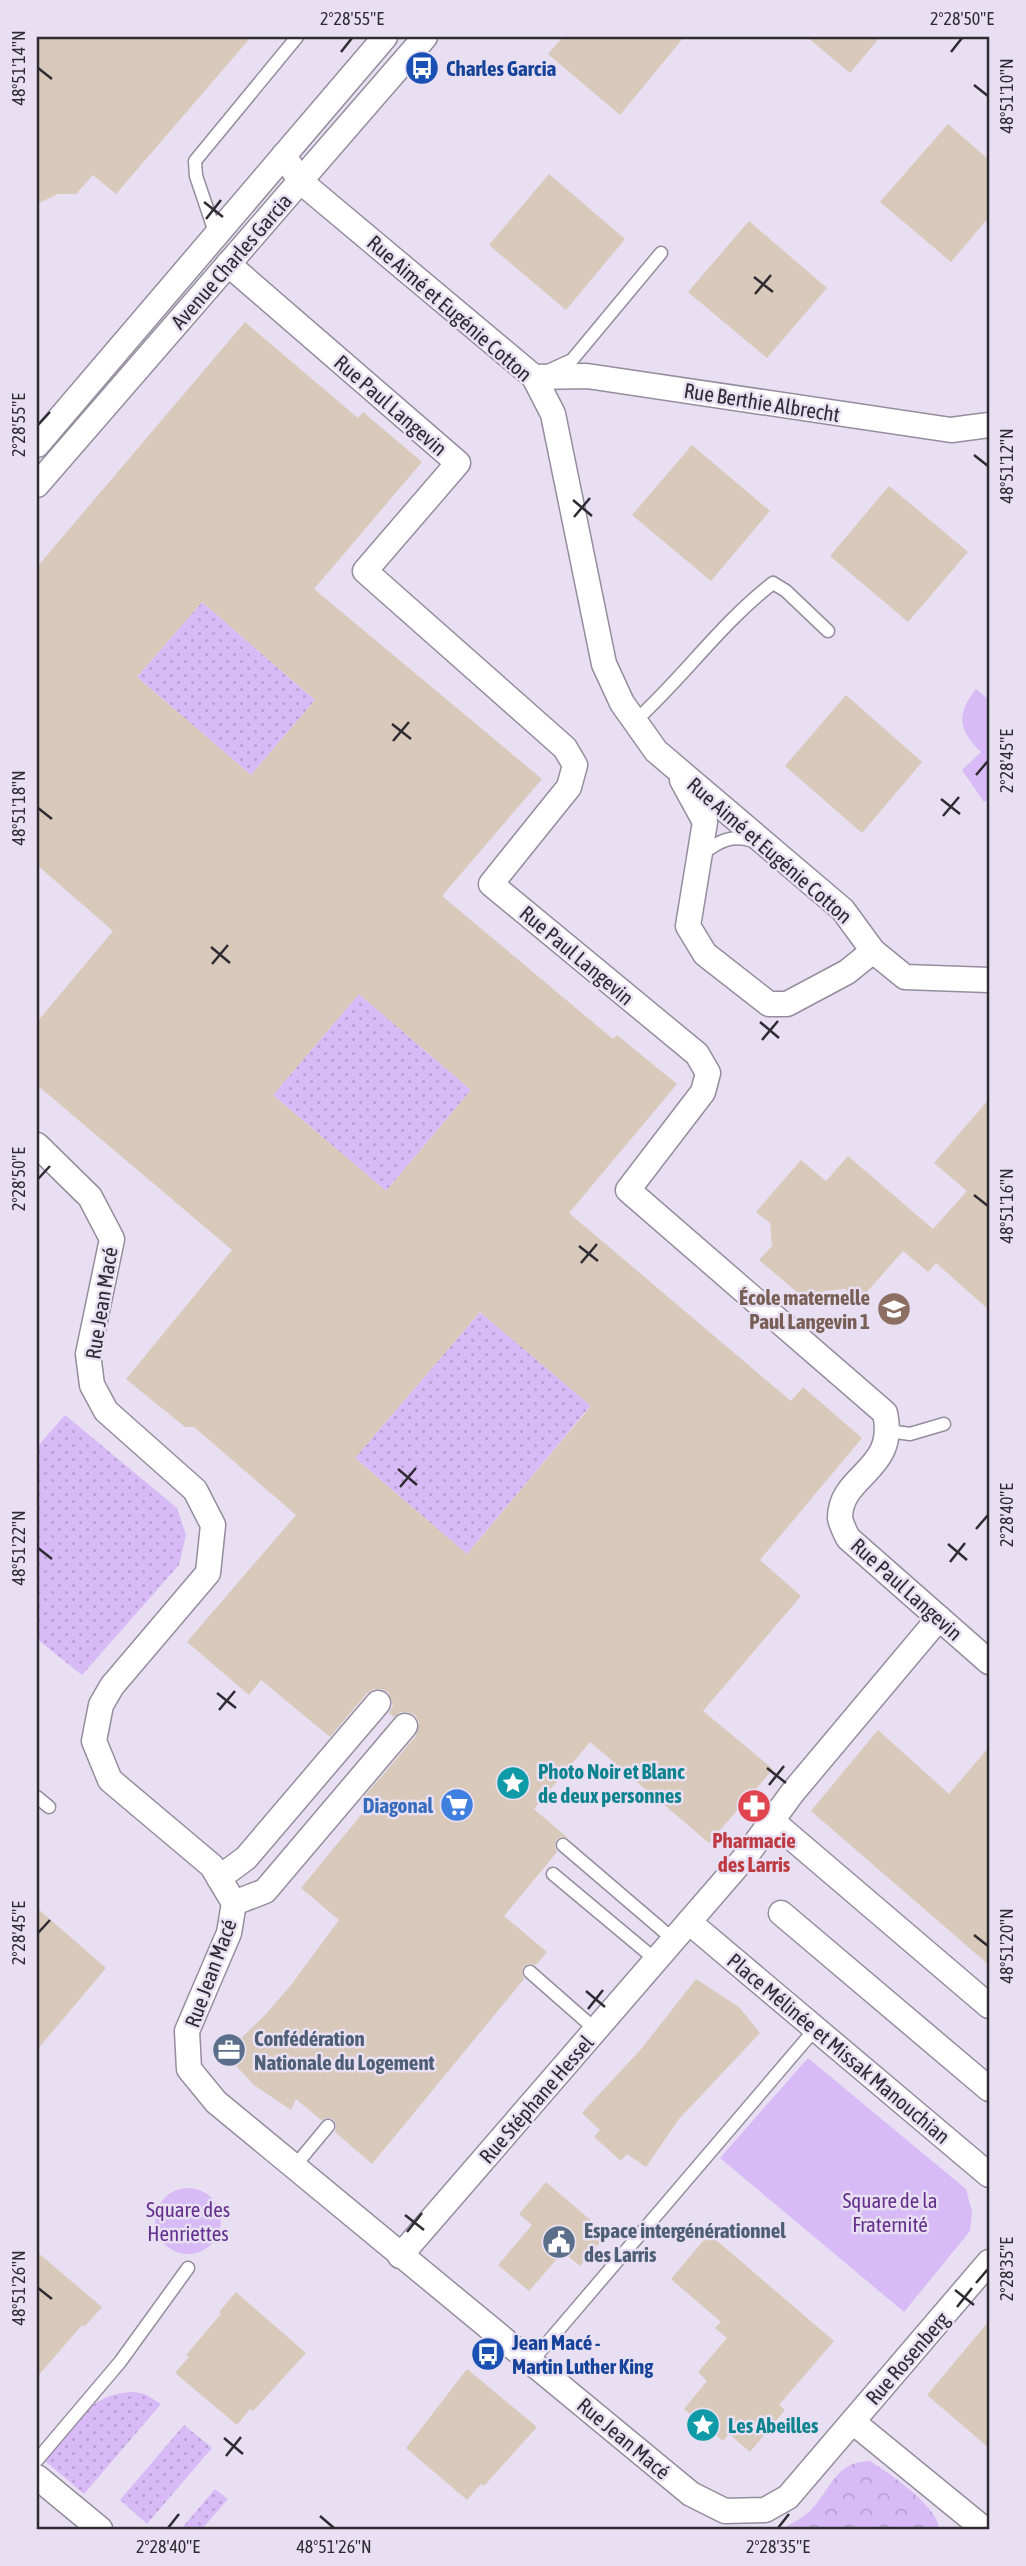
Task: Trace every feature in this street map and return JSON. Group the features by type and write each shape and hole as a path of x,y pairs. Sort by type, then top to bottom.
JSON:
{"street":[{"name":"Avenue Charles Garcia","path":"37,446 385,37"},
{"name":"Avenue Charles Garcia","path":"37,485 425,37"},
{"name":"Rue Aimé et Eugénie Cotton","path":"284,155 300,181 534,377 553,414 604,664 622,703 656,751 843,909 873,951 847,972 786,1004 769,1004 705,954 688,926 702,854 705,822 675,768"},
{"name":"Rue Paul Langevin","path":"228,264 458,463 365,571 565,748 575,765 569,787 491,884 697,1054 708,1073 703,1092 628,1190 885,1413 889,1431 885,1449 844,1499 840,1520 848,1538 989,1662"},
{"name":"Rue Berthie Albrecht","path":"534,377 587,376 951,430 989,425"},
{"path":"873,951 905,977 989,979"},
{"name":"Rue Jean Macé","path":"37,1145 90,1197 112,1239 88,1353 92,1385 106,1412 195,1490 213,1525 208,1573 113,1686 101,1705 94,1741 110,1780 212,1866 234,1903 229,1933 187,2031 189,2069 216,2102 691,2494 726,2511 765,2510 789,2497 853,2422"},
{"name":"Rue Stéphane Hessel","path":"400,2256 746,1856 771,1820 939,1618"},
{"path":"219,1878 246,1857 378,1703"},
{"path":"234,1903 265,1891 405,1726"},
{"path":"291,1805 318,1828"},
{"path":"771,1820 989,2006"},
{"path":"780,1913 989,2089"},
{"name":"Place Mélinée et Missak Manouchian","path":"681,1931 816,2028 989,2175"},
{"name":"Rue Rosenberg","path":"853,2422 989,2262"},
{"path":"853,2422 979,2528"},
{"path":"37,2477 100,2529"}],"lane":[{"path":"216,235 195,176 195,161 297,37"},
{"path":"534,377 572,360 661,253"},
{"path":"634,722 663,696 745,605 773,583 786,591 828,631"},
{"path":"702,854 720,840 742,837 771,846"},
{"path":"889,1431 910,1434 944,1424"},
{"path":"37,1797 49,1807"},
{"path":"563,1845 681,1931"},
{"path":"553,1874 656,1960"},
{"path":"530,1972 596,2030"},
{"path":"531,2362 816,2028"},
{"path":"294,2167 328,2126"},
{"path":"37,2460 120,2362 188,2268"}],"green space":[{"path":"202,602 315,700 251,775 137,677"},
{"path":"976,689 989,700 989,799 984,802 962,770 981,752 973,744 962,722 965,706"},
{"path":"359,994 471,1090 386,1191 273,1095"},
{"path":"480,1312 591,1405 467,1554 355,1458"},
{"path":"65,1415 177,1508 186,1535 179,1565 82,1675 37,1639 37,1447"},
{"name":"Square de la Fraternité","path":"808,2058 966,2189 972,2212 970,2231 904,2312 720,2158"},
{"name":"Square des Henriettes","path":"188,2188 201,2191 211,2198 218,2208 221,2221 218,2234 211,2244 201,2251 188,2254 175,2251 165,2244 158,2234 155,2221 158,2208 165,2198 175,2191"},
{"path":"119,2393 145,2394 161,2404 84,2494 45,2461 82,2414 93,2405"},
{"path":"184,2425 212,2448 147,2524 120,2500"},
{"path":"870,2461 922,2501 937,2520 939,2529 782,2529 810,2511 841,2471 849,2466"},
{"path":"215,2489 228,2499 202,2529 181,2529"}],"building":[{"path":"37,37 251,37 116,194 93,175 76,194 58,194 37,204"},
{"path":"563,37 684,37 620,115 548,54"},
{"path":"807,37 880,37 850,73"},
{"path":"948,124 989,160 989,217 951,262 880,202"},
{"path":"549,174 625,239 566,310 489,245"},
{"path":"749,221 827,288 767,358 688,292"},
{"path":"245,322 358,418 363,412 422,462 314,589 542,779 442,896 613,1039 617,1035 677,1084 569,1213 791,1401 803,1387 862,1438 760,1560 801,1596 703,1711 773,1769 709,1843 590,1742 534,1809 568,1838 561,1837 556,1840 557,1852 504,1916 547,1952 536,1965 528,1964 523,1967 524,1979 372,2164 335,2132 336,2124 333,2119 321,2120 296,2099 291,2110 254,2085 225,2054 291,1985 339,1920 301,1888 370,1804 363,1798 416,1736 419,1722 415,1715 408,1712 401,1712 394,1717 389,1713 393,1705 388,1692 374,1689 367,1693 330,1737 261,1680 249,1695 187,1642 296,1515 194,1427 185,1427 126,1379 232,1250 37,1085 37,1022 113,931 37,865 37,567","holes":["202,602 315,700 251,775 137,677","359,994 471,1090 386,1191 273,1095","480,1312 591,1406 467,1554 355,1458"]},
{"path":"692,445 770,511 711,581 632,515"},
{"path":"889,486 968,552 908,622 830,556"},
{"path":"846,695 922,762 862,833 785,766"},
{"path":"989,1099 989,1310 936,1263 928,1272 903,1251 859,1301 845,1289 824,1291 812,1305 759,1260 772,1246 770,1223 756,1212 801,1160 826,1181 848,1156 933,1229 967,1191 934,1163"},
{"path":"878,1730 949,1794 989,1747 989,1965 811,1811"},
{"path":"37,1908 106,1968 37,2050"},
{"path":"696,1979 739,2007 760,2033 679,2119 646,2167 627,2154 621,2161 594,2137 600,2130 582,2113 642,2048"},
{"name":"Espace intergénérationnel des Larris","path":"546,2182 607,2234 580,2266 563,2252 529,2291 498,2265 532,2225 519,2214"},
{"path":"709,2234 834,2341 779,2405 785,2410 750,2452 729,2434 723,2441 684,2409 707,2381 698,2372 727,2338 715,2328 721,2322 671,2279"},
{"path":"37,2252 102,2307 84,2327 82,2325 37,2377"},
{"path":"236,2292 306,2353 237,2425 175,2373"},
{"path":"989,2321 989,2448 927,2395"},
{"path":"467,2369 537,2427 484,2486 481,2484 467,2500 406,2448"}],"place":[{"name":"Charles Garcia","path":"422,68"},
{"name":"École maternelle Paul Langevin 1","path":"894,1309"},
{"name":"Photo Noir et Blanc de deux personnes","path":"513,1783"},
{"name":"Diagonal","path":"457,1805"},
{"name":"Pharmacie des Larris","path":"754,1806"},
{"name":"Confédération Nationale du Logement","path":"229,2050"},
{"name":"Espace intergénérationnel des Larris","path":"559,2242"},
{"name":"Jean Macé - Martin Luther King","path":"488,2354"},
{"name":"Les Abeilles","path":"703,2425"}]}
